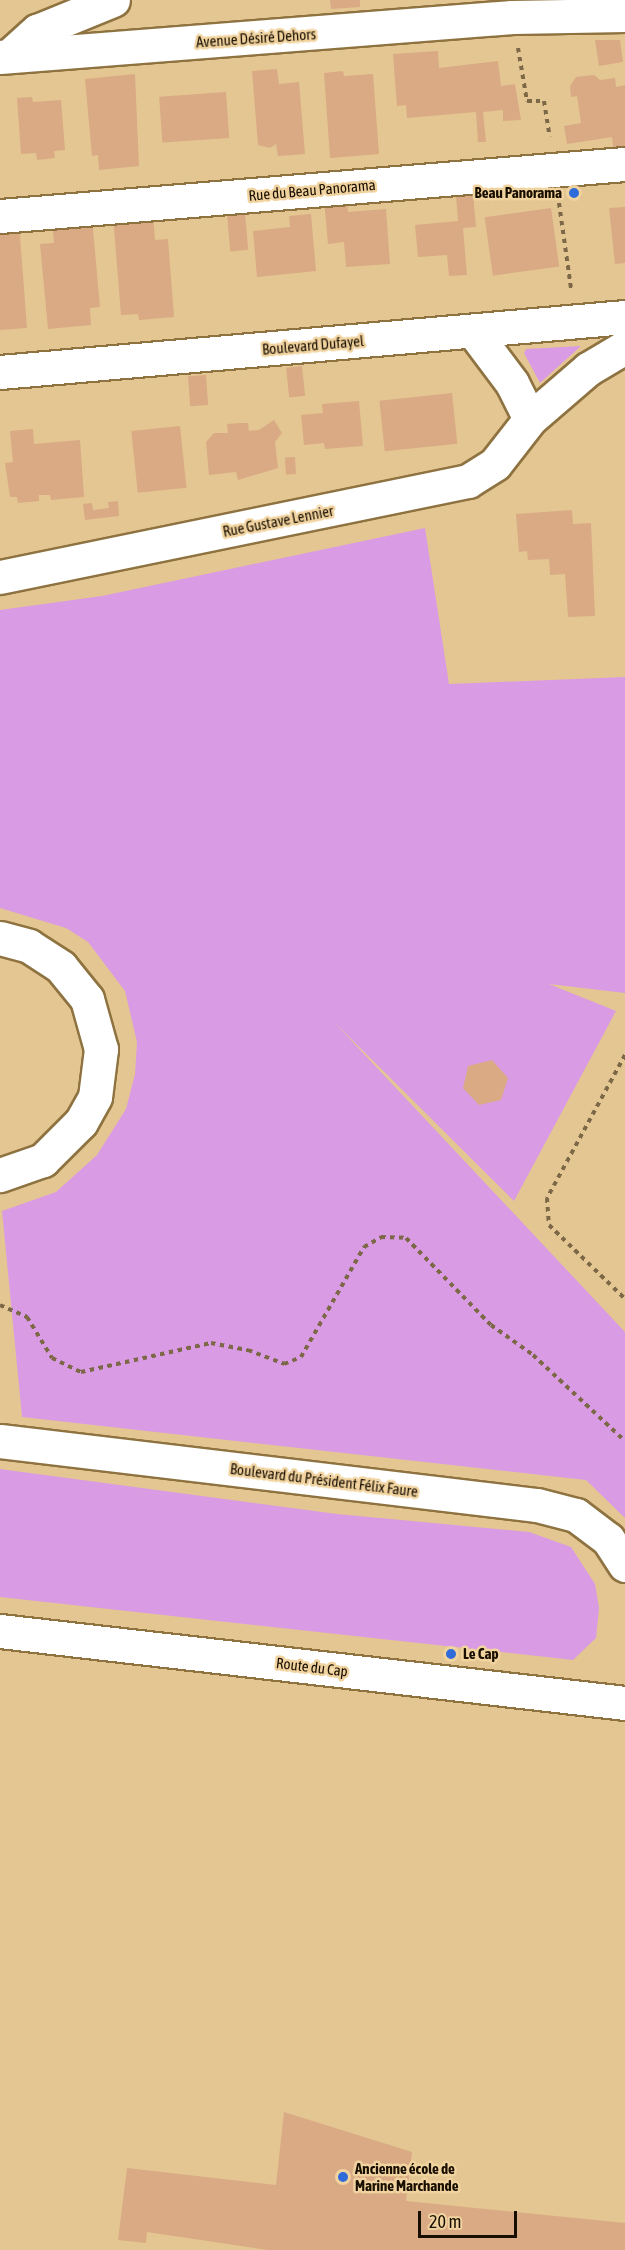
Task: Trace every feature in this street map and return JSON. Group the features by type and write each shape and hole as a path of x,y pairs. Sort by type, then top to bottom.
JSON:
{"street":[{"path":"4,56 37,31 113,0"},
{"name":"Avenue Désiré Dehors","path":"4,56 512,17 625,15"},
{"name":"Rue du Beau Panorama","path":"0,216 625,164"},
{"name":"Boulevard Dufayel","path":"0,372 625,317"},
{"path":"473,331 512,383 530,419"},
{"name":"Rue Gustave Lennier","path":"0,577 455,485 495,464 530,419 588,369 625,347"},
{"path":"0,938 29,946 61,967 87,999 101,1049 95,1096 81,1122 43,1160 0,1175"},
{"name":"Boulevard du Président Félix Faure","path":"0,1441 537,1505 576,1515 608,1539 625,1564"},
{"name":"Route du Cap","path":"0,1631 625,1703"}],"path":[{"path":"518,50 527,101 544,101 550,141"},
{"path":"560,209 571,289"},
{"path":"625,1055 547,1198 549,1225 625,1299"},
{"path":"0,1305 27,1317 52,1358 81,1372 211,1343 248,1350 284,1364 301,1357 364,1247 381,1237 406,1238 492,1325 533,1355 625,1442"}],"shaded area":[{"path":"581,346 540,383 524,353 526,349"},
{"path":"425,528 449,684 625,677 625,993 549,984 616,1011 514,1201 334,1022 625,1332 625,1518 586,1480 22,1417 2,1211 56,1192 97,1155 126,1109 135,1074 137,1042 125,991 88,942 66,928 0,908 0,610 102,596"},
{"path":"0,1469 337,1514 529,1532 571,1547 595,1584 599,1608 596,1638 573,1660 0,1597"}],"building":[{"path":"330,0 360,0 360,7 331,9"},
{"path":"595,40 620,40 623,62 599,66"},
{"path":"438,51 439,68 498,61 501,86 515,84 521,120 503,121 503,110 483,112 486,142 478,142 476,112 407,118 406,105 397,106 393,54"},
{"path":"277,69 279,84 299,82 305,154 278,156 276,144 270,148 258,145 252,71"},
{"path":"343,71 344,76 373,74 379,154 330,158 324,73"},
{"path":"135,74 139,166 99,170 98,155 92,156 85,79"},
{"path":"594,75 600,80 615,78 616,87 625,85 625,153 614,154 612,137 567,144 564,126 581,123 577,96 571,97 570,86 576,77"},
{"path":"226,92 229,138 162,143 159,97"},
{"path":"32,97 33,102 61,100 65,150 54,151 55,158 37,160 36,153 21,154 17,98"},
{"name":"Beau Panorama","path":"580,186 582,198 569,200 567,188"},
{"path":"473,194 476,227 463,228 467,275 449,276 447,255 418,257 415,225 458,221 456,196"},
{"path":"347,197 348,212 386,209 390,264 346,267 344,242 328,244 324,199"},
{"path":"625,207 625,263 615,264 609,208"},
{"path":"551,208 559,266 493,276 485,217"},
{"path":"153,213 155,240 168,239 174,317 139,320 138,314 121,315 113,216"},
{"path":"245,213 248,250 230,251 227,215"},
{"path":"311,214 316,271 257,277 253,231 290,227 289,216"},
{"path":"92,218 100,307 90,308 91,325 48,329 40,244 54,243 52,221"},
{"path":"19,223 27,328 0,330 0,225"},
{"path":"302,366 305,396 289,398 286,368"},
{"path":"206,375 208,405 190,406 188,376"},
{"path":"452,393 457,444 385,451 379,401"},
{"path":"359,401 363,446 325,449 324,443 304,445 301,415 323,413 322,404"},
{"path":"274,420 282,433 275,442 278,468 238,480 236,472 209,475 206,442 214,433 228,433 227,424 240,423 248,423 249,431 259,430"},
{"path":"180,426 186,488 138,493 131,431"},
{"path":"33,429 34,444 80,440 84,497 51,500 50,495 39,495 39,501 18,503 17,497 10,497 5,463 13,462 10,431"},
{"path":"295,457 296,474 286,475 285,458"},
{"path":"118,501 119,516 85,520 83,504 92,503 93,510 109,508 108,502"},
{"path":"572,510 573,524 591,523 595,616 568,617 565,574 550,575 549,559 528,560 527,551 519,552 516,514"},
{"path":"492,1060 508,1078 501,1100 479,1105 463,1088 468,1066"},
{"name":"Ancienne école de Marine Marchande","path":"284,2112 412,2152 406,2201 625,2223 625,2250 268,2250 147,2232 146,2243 118,2240 127,2168 276,2185"}],"place":[{"name":"Beau Panorama","path":"574,193"},
{"name":"Le Cap","path":"451,1654"},
{"name":"Ancienne école de Marine Marchande","path":"343,2177"}]}
